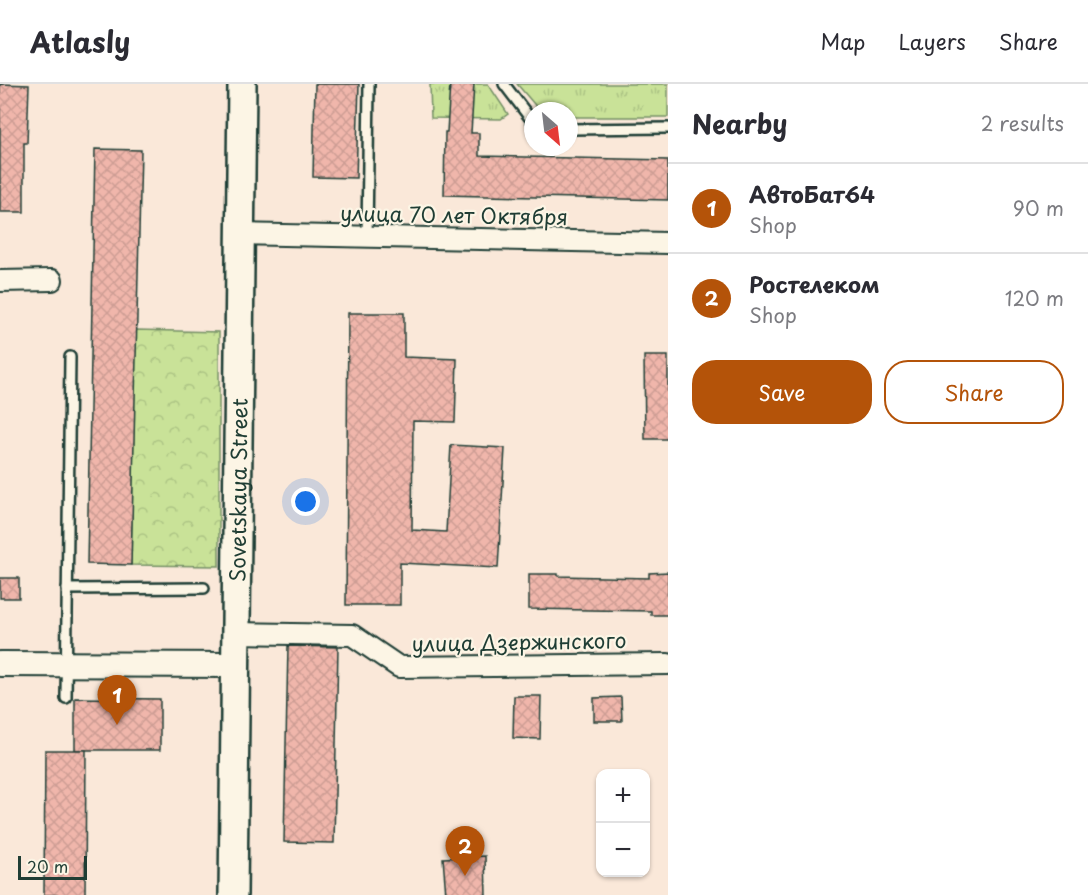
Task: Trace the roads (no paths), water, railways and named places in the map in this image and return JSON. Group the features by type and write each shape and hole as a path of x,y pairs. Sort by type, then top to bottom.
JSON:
{"main road":[{"name":"Sovetskaya Street","path":"233,895 242,84"}],"street":[{"name":"улица 70 лет Октября","path":"239,234 668,243"},
{"path":"0,281 52,280"},
{"name":"улица Дзержинского","path":"236,633 352,635 399,667 668,664"},
{"path":"0,664 236,665"}],"lane":[{"path":"367,237 369,84"},
{"path":"504,84 524,110"},
{"path":"578,129 668,128"},
{"path":"66,698 70,357"},
{"path":"67,589 204,588"}],"place":[{"name":"АвтоБат64","path":"117,725"},
{"name":"Ростелеком","path":"465,876"}]}
